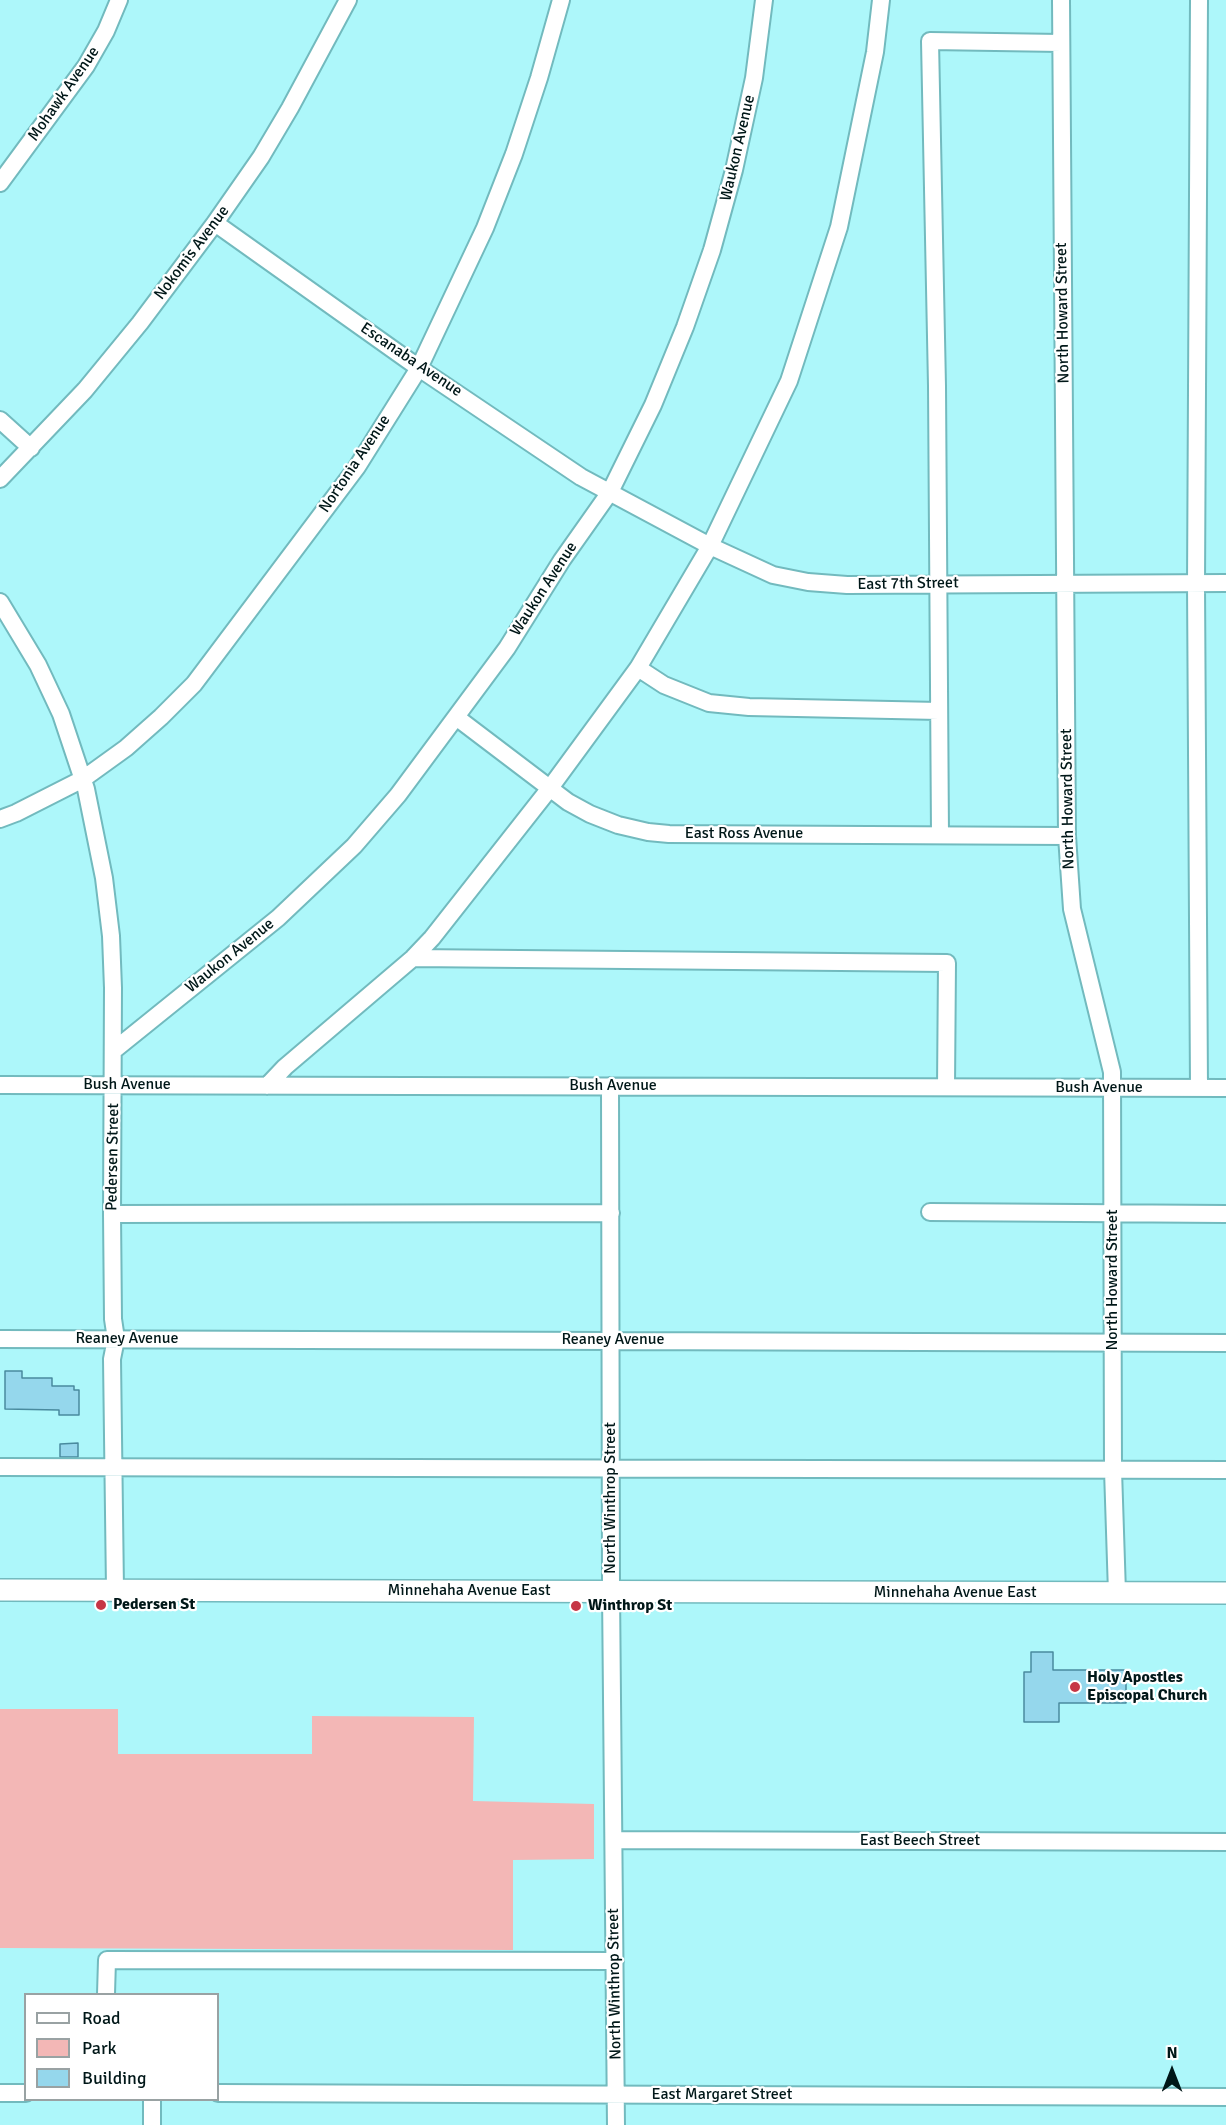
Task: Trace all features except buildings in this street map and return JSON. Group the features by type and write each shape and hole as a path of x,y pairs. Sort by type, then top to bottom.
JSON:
{"main road":[{"name":"Minnehaha Avenue East","path":"0,1590 1226,1593"}],"street":[{"name":"Mohawk Avenue","path":"0,183 86,66 106,31 119,0"},
{"name":"Nokomis Avenue","path":"0,479 32,448 92,382 215,223 267,148 348,0"},
{"name":"Nortonia Avenue","path":"0,819 83,779 126,748 194,684 357,467 419,368 485,228 514,154 561,0"},
{"name":"Waukon Avenue","path":"113,1051 278,918 354,846 398,795 507,648 562,560 610,492 653,405 685,327 712,250 734,170 754,78 764,0"},
{"path":"267,1086 285,1066 413,958 432,938 550,788 638,668 710,546 789,381 836,238 875,52 880,0"},
{"name":"North Howard Street","path":"1061,0 1067,836 1072,909 1111,1066 1113,1088 1113,1470 1117,1593"},
{"path":"1198,0 1196,584 1199,1088"},
{"path":"940,835 939,583 930,41 1061,43"},
{"name":"Escanaba Avenue","path":"215,223 419,368 581,477 610,492"},
{"path":"0,420 32,448"},
{"name":"East 7th Street","path":"610,492 710,546 773,575 808,582 847,585 1226,583"},
{"name":"Pedersen Street","path":"0,602 38,665 61,714 94,819 105,878 111,936 113,1051 113,1319 116,1339 112,1359 115,1590"},
{"path":"638,668 664,685 710,703 749,707 939,711"},
{"name":"East Ross Avenue","path":"456,717 568,802 618,825 648,832 1067,836"},
{"path":"413,958 947,963 946,1087"},
{"name":"Bush Avenue","path":"0,1085 1226,1088"},
{"name":"North Winthrop Street","path":"610,1086 611,1591 616,2125"},
{"path":"930,1212 1226,1214"},
{"path":"112,1214 611,1213"},
{"name":"Reaney Avenue","path":"0,1338 1226,1343"},
{"path":"0,1467 1226,1470"},
{"name":"East Beech Street","path":"614,1840 1226,1842"},
{"path":"106,1993 107,1960 615,1961"},
{"path":"0,2093 24,2093"},
{"name":"East Margaret Street","path":"219,2093 1226,2097"},
{"path":"152,2101 152,2125"}],"green space":[{"path":"0,1709 118,1709 118,1754 312,1754 312,1716 474,1717 473,1801 594,1804 594,1859 513,1860 513,1950 0,1948"}],"place":[{"name":"Pedersen St","path":"101,1605"},
{"name":"Winthrop St","path":"576,1606"},
{"name":"Holy Apostles Episcopal Church","path":"1075,1687"}]}
